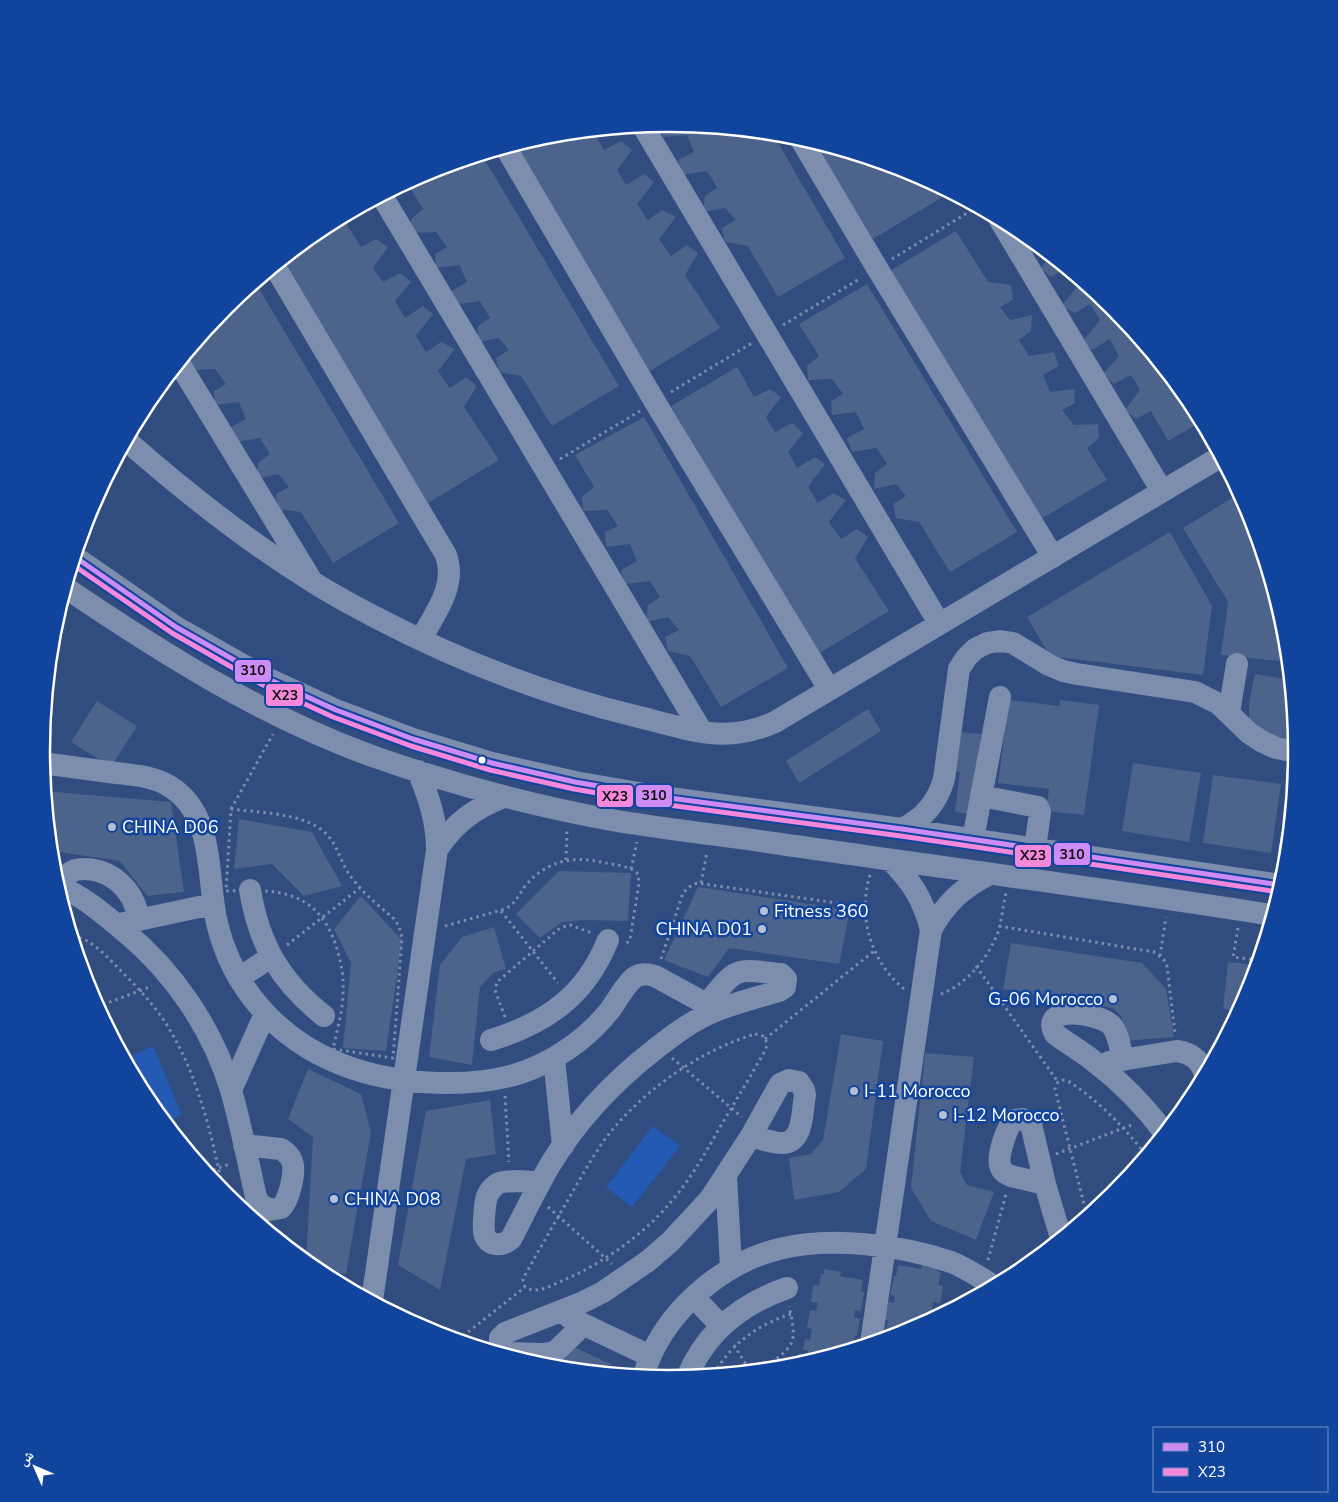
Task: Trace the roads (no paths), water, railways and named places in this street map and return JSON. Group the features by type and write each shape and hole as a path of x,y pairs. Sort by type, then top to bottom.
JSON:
{"street":[{"path":"646,133 939,623"},
{"path":"806,148 1053,557"},
{"path":"509,153 655,402 829,689"},
{"path":"385,201 702,732"},
{"path":"1008,233 1162,491"},
{"path":"278,272 446,554 450,571 448,588 421,639"},
{"path":"182,369 313,583"},
{"path":"131,445 198,501 313,583 421,639 481,666 566,697 609,710 702,732 729,735 760,729 775,722 1215,460"},
{"path":"80,561 176,627 264,677 336,710 452,752 532,772 662,797 973,839 1273,884"},
{"path":"71,591 132,633 246,699 282,717 336,742 418,772 504,797 640,824 1266,914"},
{"path":"902,829 922,817 936,800 944,779 960,670 966,658 976,649 987,643 1000,641 1013,643 1050,665 1077,674 1195,692 1218,704 1249,733 1262,742 1288,750"},
{"path":"176,659 177,652 187,647 240,675 264,677"},
{"path":"1229,713 1237,664"},
{"path":"973,839 1000,697"},
{"path":"50,764 145,776 179,793 191,806 201,822 213,904 222,942 238,978 265,1014 281,1029 318,1054 360,1071 448,1084 505,1078 538,1066 568,1049 595,1027 614,1006 634,978 646,974 656,976 712,1007 658,1046 603,1096 563,1146 511,1238 502,1244 492,1243 488,1240 484,1231 488,1195 497,1184 510,1182 537,1189"},
{"path":"373,1294 437,850 436,822 433,808 418,772"},
{"path":"981,796 1038,807 1040,812 1035,849"},
{"path":"437,850 450,832 466,817 478,808 504,797"},
{"path":"872,1336 930,930 928,916 917,891 900,869 890,860"},
{"path":"64,882 68,874 76,870 87,869 109,875 118,881 132,898 137,909 138,920"},
{"path":"930,930 955,896 977,880 990,874"},
{"path":"1171,899 1208,895 1250,900 1258,894 1258,884 1254,881"},
{"path":"65,883 69,891 96,907 145,950 171,978 200,1020 231,1090 246,1152"},
{"path":"250,890 255,918 271,958 290,985 324,1016"},
{"path":"116,924 213,904"},
{"path":"501,1037 544,1017 570,999 596,966 608,940"},
{"path":"238,978 271,958"},
{"path":"570,999 595,1027"},
{"path":"1123,1060 1116,1033 1108,1022 1096,1017 1066,1013 1057,1016 1052,1024 1054,1034 1098,1064 1159,1124"},
{"path":"231,1090 265,1014"},
{"path":"1098,1064 1177,1051 1184,1052 1197,1059 1202,1066"},
{"path":"554,1058 563,1146"},
{"path":"1045,1184 1011,1176 1001,1168 999,1159 1008,1127 1014,1120 1023,1118 1031,1124 1058,1232"},
{"path":"500,1346 499,1342 506,1333 581,1303 625,1278 670,1242 703,1206 726,1175 753,1132"},
{"path":"726,1175 731,1268"},
{"path":"558,1313 583,1325 647,1366 670,1325 694,1297 731,1268 762,1254 800,1244 824,1243 885,1247 930,1256 952,1263 987,1282"},
{"path":"691,1369 702,1349 721,1326 751,1303 787,1288"},
{"path":"694,1297 721,1326"},
{"path":"528,1354 549,1354 560,1348 583,1325"}],"place":[{"name":"CHINA D06","path":"112,827"},
{"name":"Fitness 360","path":"764,911"},
{"name":"CHINA D01","path":"762,929"},
{"name":"G-06 Morocco","path":"1113,999"},
{"name":"I-11 Morocco","path":"854,1091"},
{"name":"I-12 Morocco","path":"943,1115"},
{"name":"CHINA D08","path":"334,1199"}]}
